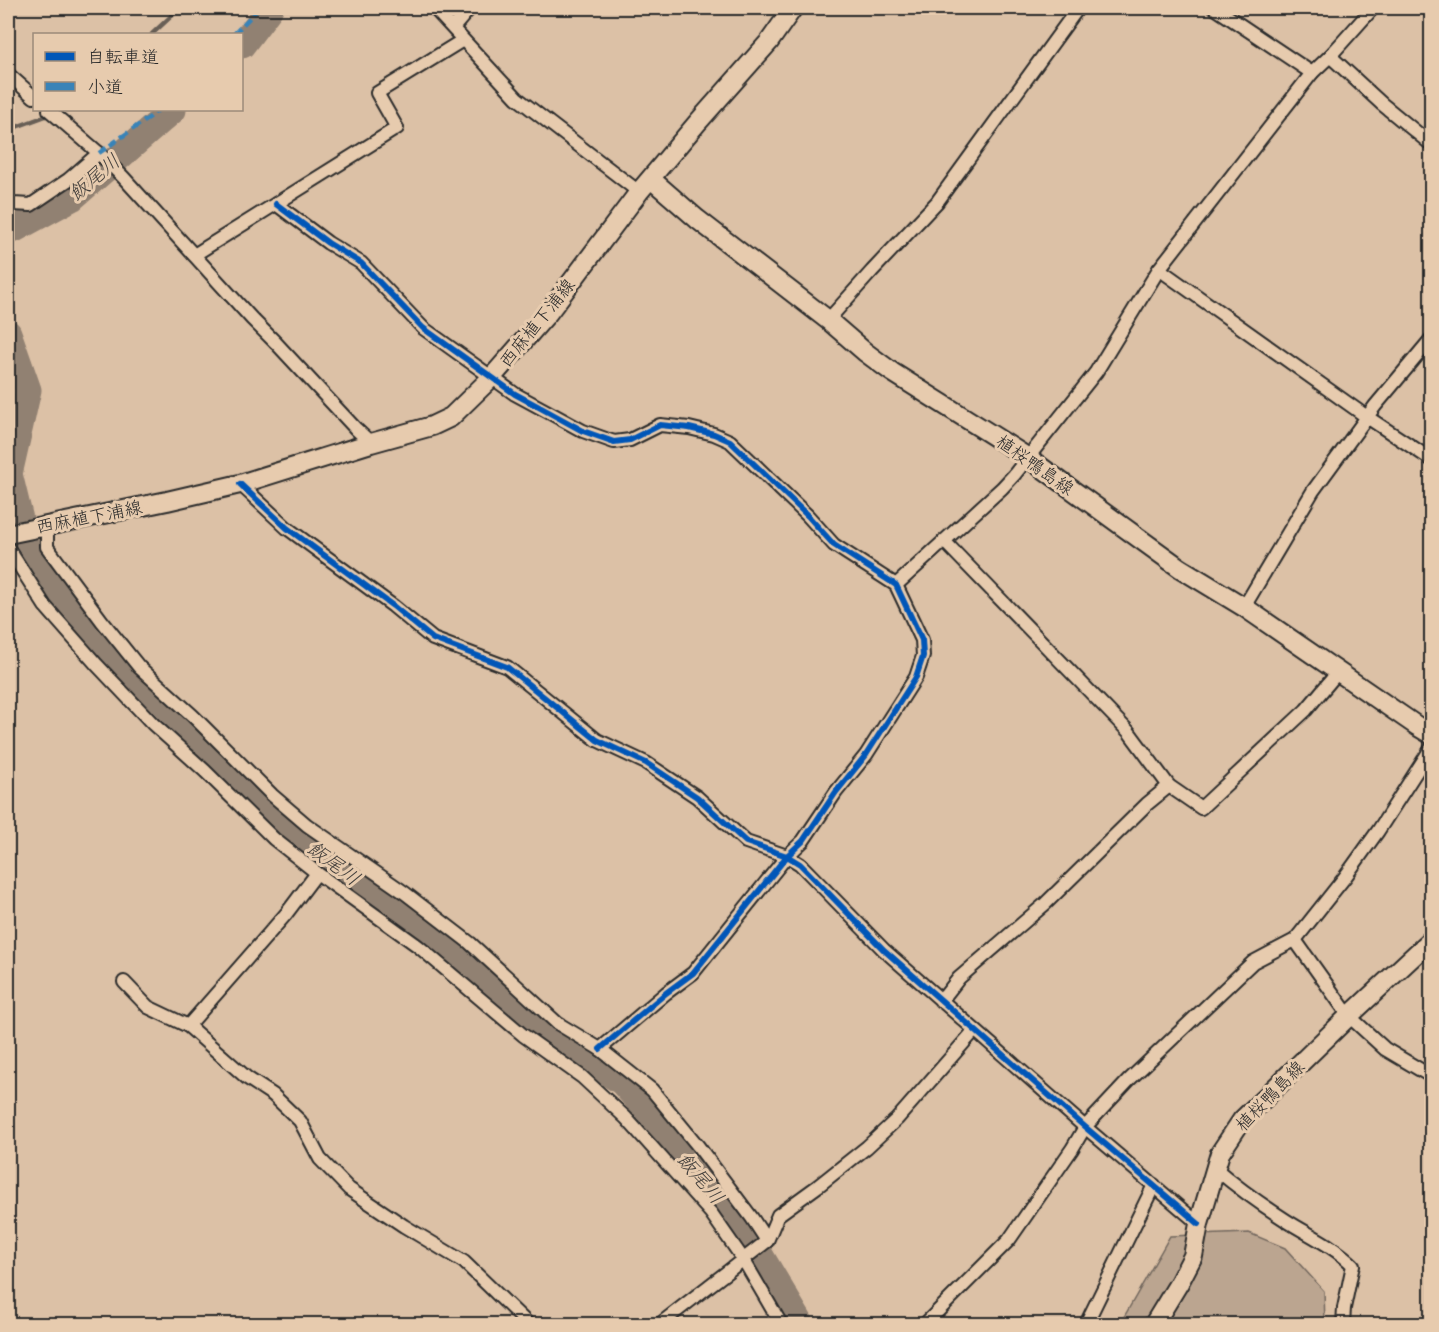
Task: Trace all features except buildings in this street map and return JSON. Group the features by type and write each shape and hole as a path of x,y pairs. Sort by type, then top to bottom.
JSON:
{"main road":[{"name":"西麻植下浦線","path":"8,538 43,526 240,484 432,426 452,417 492,377 548,313 645,186 769,42 793,8"},
{"name":"植桜鴨島線","path":"645,186 698,219 892,372 1027,457 1180,568 1244,608 1431,735"},
{"name":"植桜鴨島線","path":"1154,1324 1193,1256 1199,1224 1220,1153 1242,1120 1431,939"}],"street":[{"path":"434,8 517,98 645,186"},
{"path":"453,28 470,8"},
{"path":"828,320 937,202 1078,8"},
{"path":"1215,8 1312,73"},
{"path":"896,585 1002,488 1096,372 1159,269 1312,73 1373,8"},
{"path":"194,255 397,128 377,93 463,40"},
{"path":"1330,56 1431,145"},
{"path":"8,74 33,96"},
{"path":"50,111 123,177 252,319 371,443"},
{"path":"8,201 13,204 31,204 68,180 99,153"},
{"path":"276,204 328,243 361,262 423,328 515,394 552,414 583,430 614,442 630,440 660,424 698,430 730,441 808,516 834,545 896,585 922,640 923,656 916,677 866,755 836,792 803,841 788,856 693,973 600,1049"},
{"path":"1159,269 1431,460"},
{"path":"1244,608 1312,491 1367,417 1431,338"},
{"path":"240,484 287,528 393,606 433,639 507,668 597,740 646,763 697,797 746,842 788,856 800,864 884,950 1199,1224"},
{"path":"43,526 47,547 139,667 193,716 272,795 307,825 405,893 470,943 557,1023 600,1049 652,1090 705,1155 767,1241"},
{"path":"8,538 45,606 97,665 153,724 274,839 418,946 523,1035 582,1077 626,1118 711,1213 743,1259 781,1324"},
{"path":"944,541 1128,732 1169,786 1201,808 1305,711 1338,672"},
{"path":"925,1324 1009,1240 1085,1127 1129,1080 1253,962 1295,940 1378,831 1431,747"},
{"path":"941,1001 959,978 1045,904 1147,804 1169,786"},
{"path":"188,1026 286,914 317,873"},
{"path":"1295,940 1349,1016 1385,1049 1431,1075"},
{"path":"124,982 148,1007 188,1026 247,1078 273,1095 300,1121 320,1159 349,1190 464,1262 528,1324"},
{"path":"660,1324 767,1241 778,1215 867,1147 897,1119 975,1031"},
{"path":"1216,1168 1237,1187 1279,1216 1342,1254 1353,1265 1343,1324"},
{"path":"1086,1324 1154,1185"}],"shaded area":[{"path":"1249,1233 1285,1248 1324,1291 1325,1324 1120,1324 1170,1236"}],"waterway":[{"path":"153,33 180,8"},
{"name":"飯尾川","path":"243,44 270,8"},
{"path":"8,130 59,111"},
{"name":"飯尾川","path":"8,231 72,198 172,111"},
{"name":"飯尾川","path":"8,333 28,390 9,474 28,552 59,593 143,685 292,831 466,963 558,1040 622,1082 668,1134 747,1233 801,1324"},
{"path":"1432,1308 1432,1317"}],"marked path":[{"path":"235,33 259,8"},
{"path":"99,153 157,111"}],"cycle path":[{"path":"276,204 328,243 361,263 423,328 515,394 583,431 614,442 630,440 660,425 689,428 714,434 730,441 808,516 834,545 896,585 922,640 923,656 916,677 866,755 836,792 803,841 787,856 693,973 600,1049"},
{"path":"240,484 287,528 393,606 433,639 507,667 597,740 646,763 697,797 746,842 787,856 800,864 884,950 1199,1224"}]}
